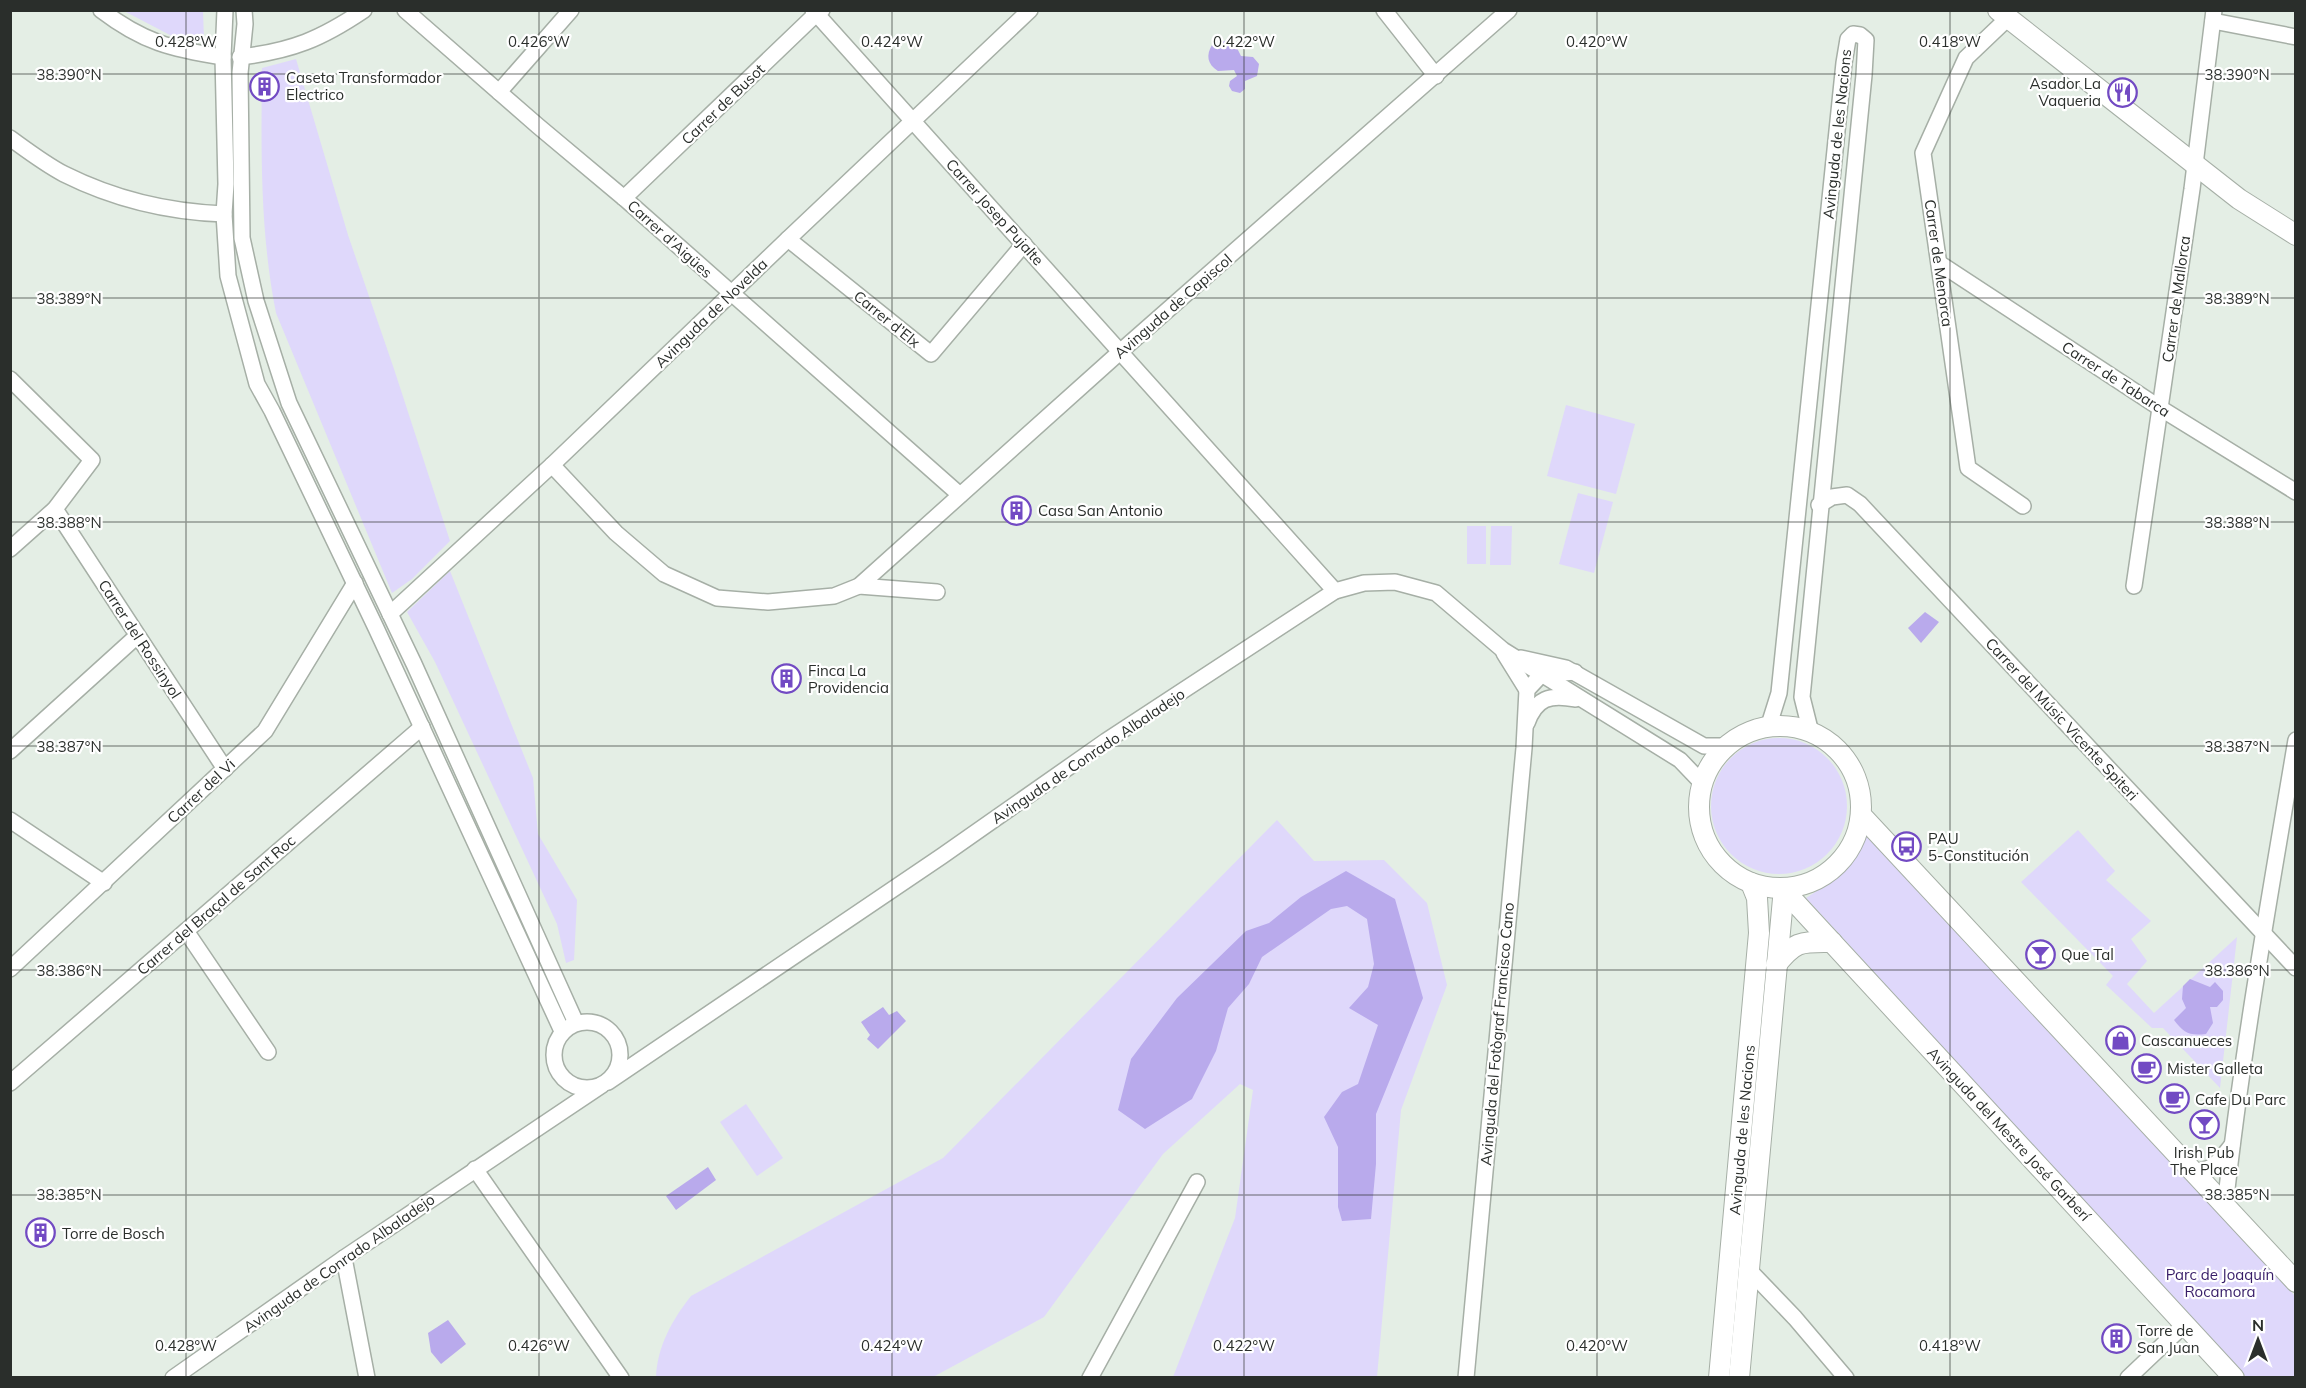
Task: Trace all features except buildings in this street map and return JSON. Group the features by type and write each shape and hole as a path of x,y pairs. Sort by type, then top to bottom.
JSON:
{"street":[{"path":"101,10 126,29 153,42 186,52 223,57"},
{"path":"225,10 223,57 226,184 224,214 228,276 257,384 355,583 562,1031"},
{"path":"244,10 245,24 240,57 242,238 255,302 289,403 390,614 576,1023"},
{"path":"240,57 272,54 304,44 335,30 364,10"},
{"name":"Carrer d'Aigües","path":"405,10 624,198 960,495"},
{"path":"499,92 571,10"},
{"name":"Avinguda de Novelda","path":"390,614 552,465 1030,10"},
{"path":"1384,10 1436,76"},
{"name":"Avinguda de Capiscol","path":"552,465 616,533 664,574 717,598 768,602 834,596 859,586 1121,351 1509,10"},
{"name":"Carrer Josep Pujalte","path":"817,12 912,122 1121,351 1335,591"},
{"name":"Carrer de Busot","path":"624,198 817,12"},
{"path":"2003,14 2194,165 2239,199 2295,235"},
{"name":"Carrer de Menorca","path":"2003,14 1966,58 1923,153 1968,468 2023,506"},
{"path":"2214,16 2295,37"},
{"name":"Carrer de Mallorca","path":"2134,586 2214,16"},
{"name":"Avinguda de les Nacions","path":"1768,728 1779,693 1844,63 1848,39 1852,34 1860,35 1866,40 1864,75 1819,505 1802,697 1811,733"},
{"path":"10,138 66,175 129,200 185,211 224,214"},
{"name":"Carrer d’Elx","path":"788,239 932,354 1024,244"},
{"name":"Carrer de Tabarca","path":"1939,263 2160,408 2295,492"},
{"path":"10,379 92,460 55,509 10,549"},
{"name":"Carrer del Músic Vicente Spiteri","path":"1819,505 1832,497 1847,495 1860,504 2295,968"},
{"name":"Carrer del Rossinyol","path":"55,509 225,769"},
{"path":"1335,591 1364,583 1395,582 1436,593 1503,650 1680,760 1703,784"},
{"name":"Carrer del Vi","path":"10,969 265,731 355,583"},
{"path":"859,586 938,592"},
{"name":"Avinguda de Conrado Albaladejo","path":"173,1377 475,1169 942,856 1106,741 1335,591"},
{"path":"10,751 137,636"},
{"path":"1503,650 1525,659 1571,670 1704,746 1727,746"},
{"path":"1503,650 1527,690 1541,675 1571,670"},
{"name":"Avinguda del Fotògraf Francisco Cano","path":"1466,1377 1527,690"},
{"path":"1525,729 1531,710 1543,700 1559,695 1583,701"},
{"name":"Carrer del Braçal de Sant Roc","path":"10,1083 422,727"},
{"path":"1786,727 1811,733 1824,739 1841,753 1856,777 1861,796 1861,815 1856,837 1843,859 1822,877 1785,888 1768,888 1751,883 1727,869 1719,861 1704,834 1699,810 1703,784 1715,759 1727,746 1751,732 1786,727"},
{"path":"2225,1207 2263,933 2295,740"},
{"path":"1861,815 2295,1282"},
{"path":"10,819 104,883"},
{"name":"Avinguda de les Nacions","path":"1719,1377 1759,933 1757,898 1751,883"},
{"name":"Avinguda de les Nacions","path":"1739,1377 1785,888"},
{"name":"Avinguda del Mestre José Garberí","path":"1785,888 1791,899 2234,1377"},
{"path":"186,932 268,1052"},
{"path":"1776,965 1789,949 1799,944 1832,942"},
{"path":"618,1041 620,1065 605,1083 581,1088 567,1082 554,1062 555,1046 562,1031 576,1023 592,1022 603,1025 632,1053 645,1056"},
{"path":"567,1082 571,1097 567,1108"},
{"path":"2192,1171 2201,1172 2213,1168 2232,1145"},
{"path":"475,1169 621,1377"},
{"path":"1090,1377 1197,1182"},
{"path":"344,1258 367,1377"},
{"path":"1748,1269 1795,1318 1846,1377"},
{"path":"2128,1377 2185,1324"}],"green space":[{"path":"124,11 203,11 204,40 170,35"},
{"path":"296,59 348,235 450,541 412,579 392,593 276,313 264,222 262,68"},
{"path":"1566,405 1635,424 1616,494 1547,476"},
{"path":"1578,493 1613,502 1594,573 1559,564"},
{"path":"1467,526 1486,526 1486,564 1467,564"},
{"path":"1491,526 1512,526 1511,565 1490,565"},
{"path":"450,571 533,778 538,834 577,900 574,960 566,963 557,924 435,662 407,612"},
{"path":"1779,738 1805,743 1817,749 1827,758 1836,768 1842,780 1847,806 1842,832 1836,844 1827,854 1817,863 1805,869 1779,874 1753,869 1741,863 1731,854 1722,844 1716,832 1711,806 1716,780 1722,768 1731,758 1741,749 1753,743"},
{"path":"1277,820 1314,861 1384,860 1427,903 1447,985 1401,1110 1377,1377 1173,1377 1235,1218 1253,1090 1240,1084 1163,1154 1044,1317 933,1377 656,1378 659,1355 667,1334 691,1296 943,1158"},
{"path":"2078,830 2115,871 2106,880 2151,921 2131,939 2147,961 2127,984 2154,1013 2237,937 2220,1088 2163,1028 2152,1028 2106,985 2113,976 2021,882"},
{"name":"Parc de Joaquín Rocamora","path":"1865,832 2295,1296 2295,1377 2246,1377 1806,898 1841,870"},
{"path":"746,1104 783,1158 757,1176 720,1122"}],"shaded area":[{"path":"1227,40 1236,46 1241,56 1253,57 1259,64 1257,76 1245,81 1245,89 1240,93 1232,91 1229,86 1230,81 1237,76 1234,70 1218,71 1209,59 1212,45"},
{"path":"1925,612 1939,622 1921,643 1908,628"},
{"path":"1346,871 1395,899 1423,998 1376,1114 1376,1164 1371,1219 1342,1221 1338,1207 1338,1147 1324,1117 1342,1092 1358,1084 1378,1025 1349,1008 1368,987 1374,964 1367,919 1347,906 1331,909 1262,957 1249,984 1228,1008 1216,1051 1192,1099 1145,1129 1118,1110 1131,1059 1177,998 1246,931 1269,923 1301,897"},
{"path":"2190,979 2210,987 2215,982 2223,991 2223,1000 2217,1007 2210,1007 2213,1023 2206,1034 2187,1033 2174,1020 2186,1008 2182,999 2183,986"},
{"path":"883,1007 889,1015 897,1011 906,1021 878,1049 867,1039 870,1035 861,1022"},
{"path":"708,1167 716,1180 676,1210 666,1196"},
{"path":"448,1320 466,1344 441,1364 431,1352 428,1333"}],"place":[{"name":"Caseta Transformador Electrico","path":"265,86"},
{"name":"Asador La Vaqueria","path":"2122,92"},
{"name":"Casa San Antonio","path":"1017,510"},
{"name":"Finca La Providencia","path":"787,679"},
{"name":"PAU 5-Constitución","path":"1907,847"},
{"name":"Que Tal","path":"2040,954"},
{"name":"Cascanueces","path":"2120,1040"},
{"name":"Mister Galleta","path":"2146,1068"},
{"name":"Cafe Du Parc","path":"2174,1099"},
{"name":"Irish Pub The Place","path":"2204,1125"},
{"name":"Torre de Bosch","path":"41,1233"},
{"name":"Torre de San Juan","path":"2116,1339"}]}
